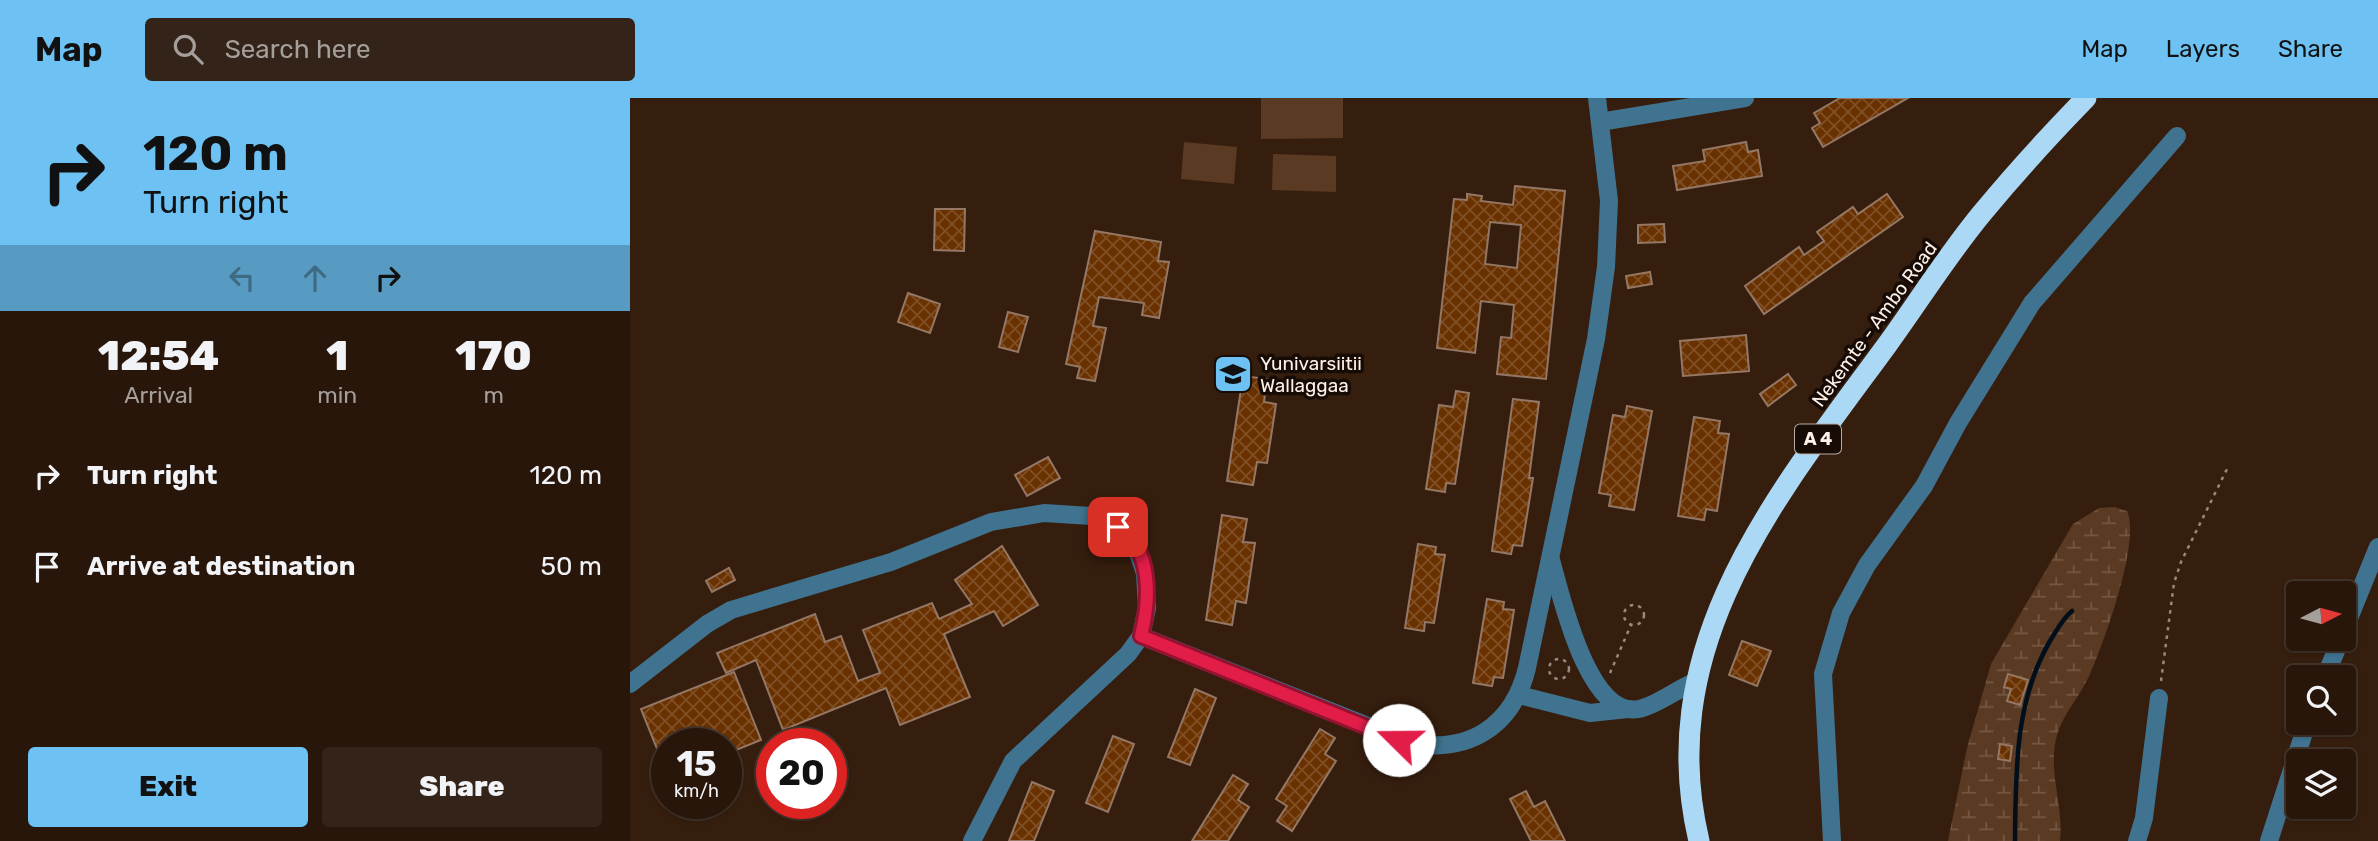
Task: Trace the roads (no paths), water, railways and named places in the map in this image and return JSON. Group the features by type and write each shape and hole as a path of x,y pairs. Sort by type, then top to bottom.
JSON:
{"highway":[{"name":"Nekemte - Ambo Road","path":"1699,841 1691,792 1689,757 1697,681 1708,635 1730,580 1782,490 1982,213 2021,166 2086,98"}],"street":[{"path":"1141,636 1399,740 1423,745 1455,742 1483,733 1506,716 1519,695 1596,339 1606,267 1609,215 1597,98"},
{"path":"1600,122 1745,98"},
{"path":"1832,841 1823,674 1841,613 1867,565 1924,486 1958,423 2032,303 2177,136"},
{"path":"630,684 707,624 731,610 891,562 991,522 1044,513 1091,516 1111,523 1133,538 1142,560 1147,590 1141,636 1128,654 1013,761 972,841"},
{"path":"2356,601 2378,547"},
{"path":"1550,560 1581,656 1602,691 1613,703 1629,709"},
{"path":"1519,695 1590,713 1640,709 1697,681"},
{"path":"2137,841 2144,818 2159,698"},
{"path":"2269,841 2303,735"}],"waterway":[{"path":"2015,841 2017,764 2023,713 2038,665 2057,629 2072,611"}],"place":[{"name":"Yunivarsiitii Wallaggaa","path":"1233,374"}]}
